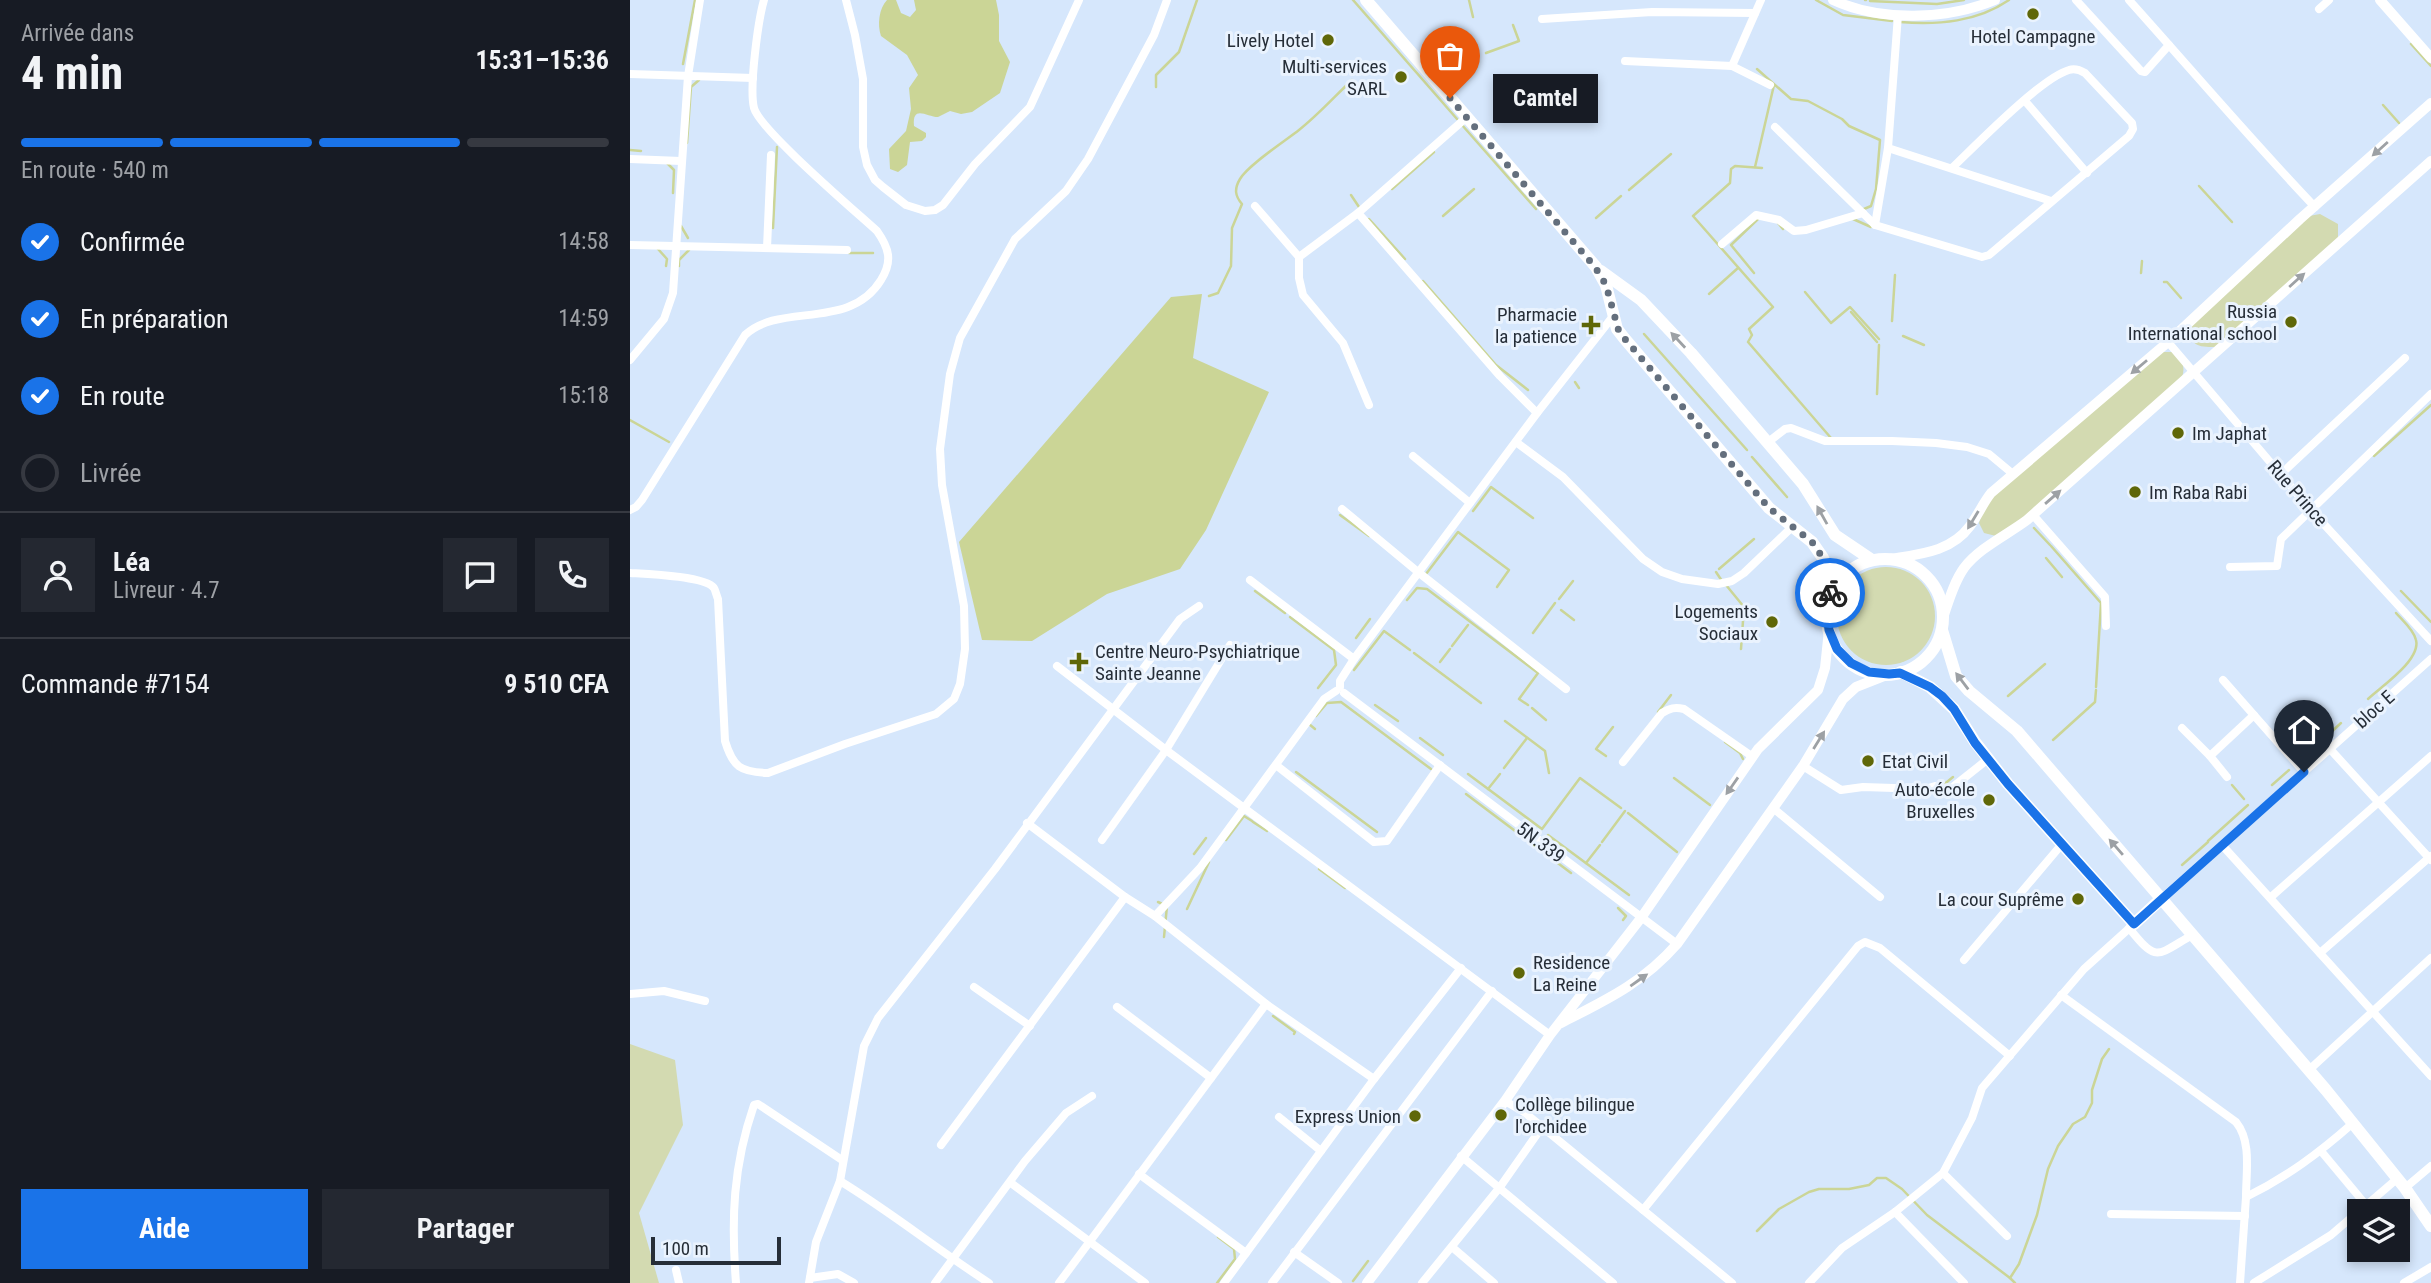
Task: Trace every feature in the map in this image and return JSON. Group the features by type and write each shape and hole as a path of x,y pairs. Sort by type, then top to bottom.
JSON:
{"main road":[{"path":"1366,0 1595,267 1606,285 1619,332 1769,508 1812,542 1823,558 1828,572 1830,598 1825,668 1818,690 1782,724 1753,757 1641,918 1558,1024 1505,1101 1367,1283"},
{"path":"1830,598 1845,575 1857,566 1872,560 1934,551 1956,540 1972,523 1991,492 2168,342 2431,103"},
{"path":"1558,1024 1636,982 1658,965 1677,944 1803,766 1848,692 1915,666 1927,657 1938,642 1956,580 1976,556 2033,515 2431,161"},
{"path":"1595,267 1641,300 1691,353 1803,484 1835,534 1872,560"},
{"path":"1890,559 1910,564 1924,573 1934,585 1944,615"},
{"path":"1829,630 1837,649 1851,663 1869,672 1895,673 1930,687 1942,696 1988,759 2131,926 2161,899"},
{"path":"1942,630 1956,676 1969,691 2017,731 2353,1122 2402,1183 2431,1226"}],"street":[{"path":"630,360 664,319 673,293 688,76 700,0"},
{"path":"630,510 642,500 745,335 761,324 852,306 866,299 877,287 889,263 889,253 877,231 758,117 754,108 753,78 764,0"},
{"path":"846,0 863,79 863,147 867,165 875,180 883,187 906,205 925,211 935,210 943,205 975,164 1030,107 1079,0"},
{"path":"630,573 697,581 714,588 718,599 720,626 725,741 730,757 738,767 768,773 936,714 946,708 954,699 960,684 965,649 964,606 942,485 940,449 950,374 960,338 1015,239 1066,191 1088,159 1154,35 1167,0"},
{"path":"1732,66 1761,0"},
{"path":"1833,0 1865,10 1898,15 1958,12 1995,0"},
{"path":"2076,0 2141,71 2146,72 2169,45"},
{"path":"2129,0 2281,173 2315,207"},
{"path":"2319,9 2329,0"},
{"path":"2380,0 2431,58"},
{"path":"1542,19 1652,12 1755,13"},
{"path":"1875,225 1888,148 1898,15"},
{"path":"1625,61 1732,66 1770,85"},
{"path":"1775,127 1875,225 1982,257 1989,255 2130,136 2132,123 2080,70 2068,70 2042,86 1952,168"},
{"path":"630,74 753,78"},
{"path":"2025,101 2087,173"},
{"path":"1299,257 1358,213 1467,117"},
{"path":"1888,148 2052,201"},
{"path":"767,248 771,155"},
{"path":"630,159 681,161"},
{"path":"1255,206 1299,257 1299,278 1303,295 1343,343 1369,405"},
{"path":"1358,213 1491,366 1537,413"},
{"path":"1722,244 1756,215 1779,220 1794,231 1863,213"},
{"path":"630,246 847,250"},
{"path":"1155,916 1194,876 1324,699 1340,690 1341,680 1354,659 1537,413 1614,315"},
{"name":"Rue Prince","path":"2168,342 2310,509 2431,641"},
{"path":"2281,474 2405,358"},
{"path":"2230,566 2277,566 2281,539 2431,394"},
{"path":"1767,443 1785,429 1791,428 1825,441 1953,445 1989,454 2012,474"},
{"path":"1516,442 1563,477 1643,559 1662,572 1682,579 1718,584 1732,581 1792,527"},
{"path":"1413,456 1470,503"},
{"path":"1342,509 1566,689"},
{"path":"2033,515 2105,597 2106,626"},
{"path":"1251,580 1354,659"},
{"path":"854,1283 838,1274 809,1281 816,1242 840,1181 868,1034 995,869 1180,619 1199,606"},
{"path":"1102,840 1166,750 1230,645"},
{"name":"bloc E","path":"2161,899 2431,659"},
{"path":"1057,666 1550,1035"},
{"path":"2223,680 2304,772"},
{"name":"5N.339","path":"1340,690 1677,944"},
{"path":"1623,762 1669,708 1684,709 1753,757"},
{"path":"2210,756 2254,715"},
{"path":"2182,728 2227,777"},
{"path":"2320,953 2430,858 2330,749"},
{"path":"2271,897 2431,756"},
{"path":"1803,766 1841,790 1925,789 1935,786 1949,790 1988,759"},
{"path":"1276,765 1374,842 1380,843 1387,841 1440,765"},
{"path":"1773,808 1880,897"},
{"path":"1027,824 1155,916 1266,1004 1374,1079"},
{"path":"1964,960 2062,844"},
{"path":"2222,845 2431,1076"},
{"path":"942,1145 1125,897"},
{"path":"1809,1283 1842,1248 1895,1212 1943,1173 1972,1118 1982,1088 2095,958 2131,926 2145,948 2155,953 2163,952 2192,935"},
{"path":"1643,1210 1858,946 1865,942 1880,948 2010,1056"},
{"path":"2309,1070 2431,958"},
{"path":"1224,1283 1374,1079 1461,968"},
{"path":"974,987 1030,1026"},
{"path":"630,994 664,991 705,1001"},
{"path":"1272,1283 1492,991"},
{"path":"2062,995 2236,1122 2243,1131 2246,1140 2246,1197 2240,1283"},
{"path":"1059,1283 1266,1004"},
{"path":"1117,1007 1211,1078"},
{"path":"2422,1066 2431,1058"},
{"path":"935,1283 1025,1161 1066,1113 1091,1096"},
{"path":"1505,1101 1524,1112 1732,1283"},
{"path":"736,1283 733,1193 745,1131 754,1105 758,1104 842,1160"},
{"path":"1279,1117 1321,1151"},
{"path":"2246,1197 2292,1172 2321,1151 2353,1122"},
{"path":"1422,1283 1500,1187 1542,1127"},
{"path":"2321,1151 2355,1199"},
{"path":"1461,1156 1614,1283"},
{"path":"2377,1199 2431,1166"},
{"path":"1943,1173 2007,1236"},
{"path":"1139,1174 1246,1253"},
{"path":"840,1181 989,1283"},
{"path":"1011,1183 1145,1283"},
{"path":"1895,1212 1964,1283"},
{"path":"2111,1214 2245,1216"},
{"path":"2254,1283 2331,1235 2347,1222"},
{"path":"1452,1247 1494,1283"},
{"path":"1294,1252 1338,1283"},
{"path":"2404,1283 2431,1267"},
{"path":"676,1270 679,1283"}],"shaded area":[{"path":"887,0 896,0 901,13 910,17 916,10 914,0 996,0 999,41 1010,62 1000,93 972,112 961,114 950,111 938,117 921,113 915,115 914,126 926,133 926,137 922,141 910,142 907,165 898,172 890,169 889,149 906,131 911,109 909,88 918,75 907,55 881,36 880,17"},
{"path":"2320,214 2338,224 2338,242 2220,347 2201,346 2193,342 2189,324 2309,216"},
{"path":"1202,294 1193,358 1269,392 1206,530 1180,569 1107,594 1032,641 982,640 959,542 1171,297"},
{"path":"2163,352 2175,352 2183,365 2179,386 2004,538 1984,533 1979,523 1986,501"},
{"path":"1886,567 1905,571 1921,581 1931,597 1935,616 1931,635 1921,651 1905,661 1886,665 1867,661 1851,651 1841,635 1837,616 1841,597 1851,581 1867,571"},
{"path":"630,1044 675,1060 683,1125 639,1213 659,1283 630,1283"}],"waterway":[{"path":"683,64 695,0"},
{"path":"1156,87 1156,75 1179,52 1197,0"},
{"path":"1353,0 1457,119"},
{"path":"1469,0 1473,17"},
{"path":"1816,0 1843,15 1892,21"},
{"path":"1870,1 1937,4 1964,0"},
{"path":"1900,22 1957,20 1984,13 2009,0"},
{"path":"1486,53 1519,41 1513,25"},
{"path":"2411,44 2431,66"},
{"path":"1757,69 1791,99 1808,101 1842,119 1849,126 1880,140 1876,189 1871,206 1864,209"},
{"path":"687,143 691,87 699,80"},
{"path":"1209,296 1218,293 1231,266 1232,228 1242,204 1236,192 1240,179 1258,160 1306,124 1352,80"},
{"path":"1755,167 1774,85"},
{"path":"2383,105 2399,123"},
{"path":"1462,125 1536,209"},
{"path":"773,228 777,147"},
{"path":"630,150 641,151"},
{"path":"1392,189 1434,152"},
{"path":"1629,190 1671,154"},
{"path":"667,163 674,170 673,193"},
{"path":"1762,168 1735,166 1731,169 1730,183 1693,216 1773,307 1749,329 1752,335 1748,342 1831,438"},
{"path":"2199,186 2232,222"},
{"path":"1443,216 1474,189"},
{"path":"1351,195 1359,207"},
{"path":"1596,218 1621,196"},
{"path":"1369,219 1405,259"},
{"path":"1754,273 1731,245 1758,219"},
{"path":"1853,219 1871,227"},
{"path":"1778,223 1783,229"},
{"path":"681,226 688,238"},
{"path":"658,249 667,259 666,266"},
{"path":"679,266 679,260 689,250"},
{"path":"849,253 873,253"},
{"path":"2141,273 2142,261"},
{"path":"1709,294 1738,268"},
{"path":"1892,321 1895,275"},
{"path":"1423,281 1496,365 1528,390"},
{"path":"2164,282 2181,298"},
{"path":"1805,292 1831,323 1850,307 1879,339"},
{"path":"1851,312 1877,342"},
{"path":"1644,334 1747,450"},
{"path":"1903,336 1924,345"},
{"path":"1877,394 1879,345"},
{"path":"1575,382 1579,388"},
{"path":"2374,456 2431,405"},
{"path":"630,420 669,442"},
{"path":"1752,457 1787,497"},
{"path":"1473,511 1491,487 1533,518"},
{"path":"1340,515 1369,536"},
{"path":"2034,528 2050,545"},
{"path":"1426,574 1458,532 1509,570 1497,587"},
{"path":"1719,569 1754,539"},
{"path":"2051,546 2101,603 2096,687"},
{"path":"2046,558 2062,577"},
{"path":"1716,572 1722,581"},
{"path":"1559,599 1573,581"},
{"path":"1726,585 1744,607 1741,649"},
{"path":"1407,600 1417,588 1427,589 1538,673 1519,699 1528,705"},
{"path":"1255,591 1285,613"},
{"path":"2401,591 2431,622"},
{"path":"1533,633 1555,603"},
{"path":"1561,610 1574,620"},
{"path":"2368,699 2407,664 2416,648 2413,633 2396,613"},
{"path":"1290,617 1334,650 1336,665 1318,688"},
{"path":"1356,638 1370,619"},
{"path":"1452,646 1468,625"},
{"path":"1354,670 1384,631 1410,650"},
{"path":"1440,662 1450,649"},
{"path":"1414,653 1481,703"},
{"path":"2008,696 2045,664"},
{"path":"2053,740 2095,702 2096,690"},
{"path":"1658,712 1671,695"},
{"path":"1316,716 1327,703 1341,702 1431,769"},
{"path":"1375,705 1398,721"},
{"path":"1532,708 1546,720"},
{"path":"1505,721 1545,751 1549,773"},
{"path":"2314,748 2341,723"},
{"path":"1309,724 1315,729"},
{"path":"1606,756 1596,749 1613,727"},
{"path":"1420,738 1443,755"},
{"path":"1504,768 1527,738"},
{"path":"1725,742 1740,753 1743,759"},
{"path":"2272,785 2289,770"},
{"path":"1296,772 1377,832"},
{"path":"1468,774 1542,829 1580,778 1621,808"},
{"path":"1488,789 1500,774"},
{"path":"1942,786 1953,777"},
{"path":"1674,778 1710,805"},
{"path":"2232,785 2244,799"},
{"path":"1466,794 1571,873"},
{"path":"2208,841 2248,805"},
{"path":"1602,842 1625,811"},
{"path":"1628,813 1677,852"},
{"path":"1226,840 1244,816 1252,821"},
{"path":"1253,822 1267,831"},
{"path":"1548,835 1629,895"},
{"path":"1194,854 1206,838"},
{"path":"2182,865 2208,842"},
{"path":"1586,863 1600,845"},
{"path":"1187,909 1209,862"},
{"path":"1319,869 1345,888"},
{"path":"1158,902 1167,906 1164,937"},
{"path":"1618,908 1626,916 1623,920"},
{"path":"1273,1016 1295,1032 1294,1034"},
{"path":"2015,1283 2010,1278 2019,1264 2037,1215 2048,1169 2058,1146 2073,1124 2085,1117 2092,1103 2092,1090 2102,1059 2109,1049"},
{"path":"1757,1231 1779,1209 1809,1192 1819,1189 1849,1189 1869,1185 1877,1178 1886,1178 1902,1189 1927,1215 2010,1278"},
{"path":"1217,1283 1235,1259 1234,1249 1218,1237"},
{"path":"1353,1281 1368,1261"}],"way so far":[{"path":"1450,98 1595,267 1606,285 1619,332 1769,508 1812,542 1823,558 1828,572 1830,593"}],"place":[{"name":"Hotel Campagne","path":"2033,14"},
{"name":"Lively Hotel","path":"1328,40"},
{"name":"Multi-services SARL","path":"1401,77"},
{"name":"Camtel","path":"1450,98"},
{"name":"Russia International school","path":"2291,322"},
{"name":"Pharmacie la patience","path":"1591,325"},
{"name":"Im Japhat","path":"2178,433"},
{"name":"Im Raba Rabi","path":"2135,492"},
{"name":"Logements Sociaux","path":"1772,622"},
{"name":"Centre Neuro-Psychiatrique Sainte Jeanne","path":"1079,662"},
{"name":"Etat Civil","path":"1868,761"},
{"name":"Auto-école Bruxelles","path":"1989,800"},
{"name":"La cour Suprême","path":"2078,899"},
{"name":"Residence La Reine","path":"1519,973"},
{"name":"Collège bilingue l'orchidee","path":"1501,1115"},
{"name":"Express Union","path":"1415,1116"}],"route":[{"path":"1830,593 1827,614 1829,630 1837,649 1851,663 1869,672 1900,673 1930,687 1942,696 2008,784 2134,924 2304,772"}]}
